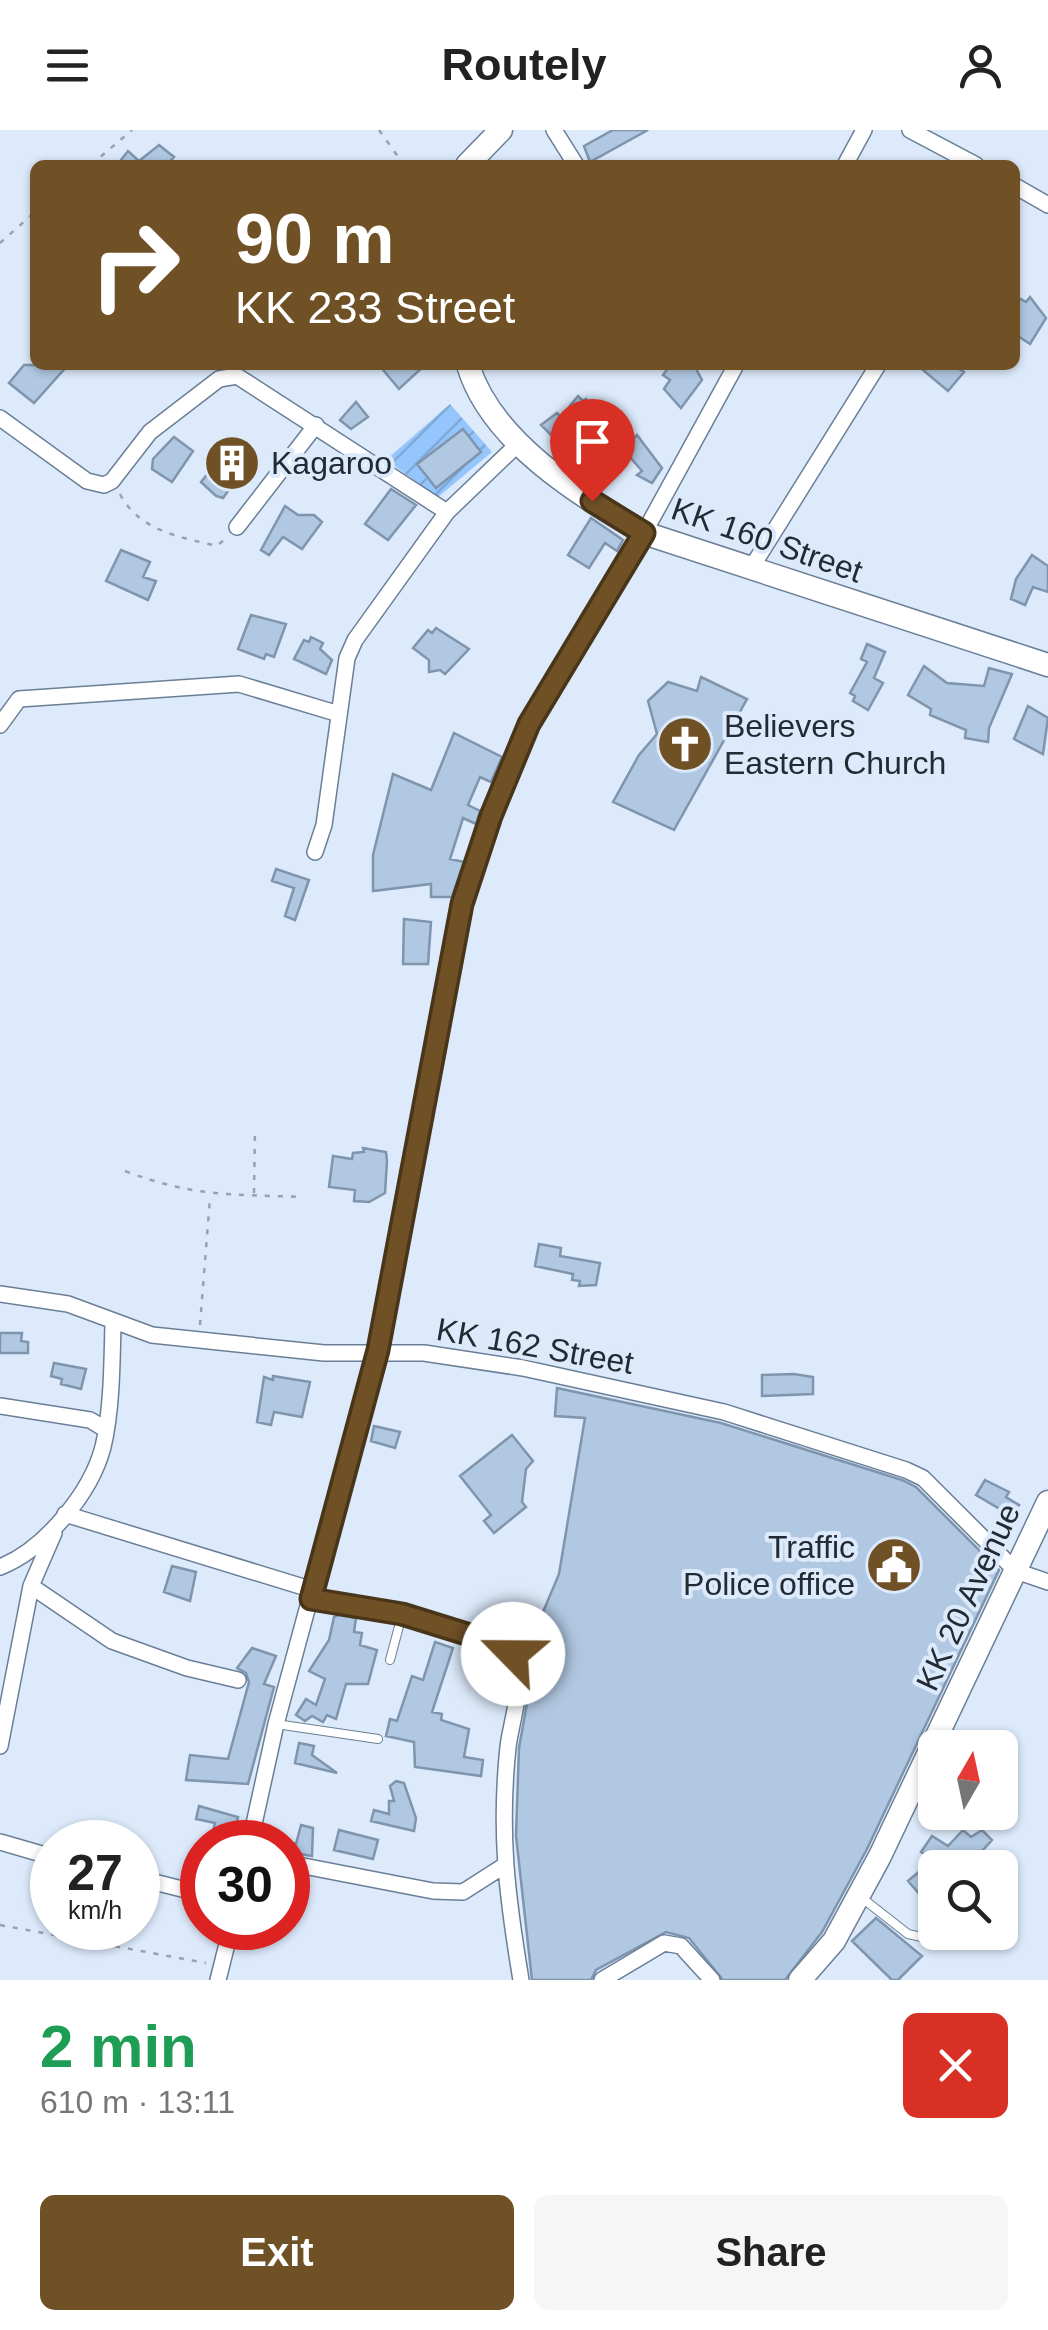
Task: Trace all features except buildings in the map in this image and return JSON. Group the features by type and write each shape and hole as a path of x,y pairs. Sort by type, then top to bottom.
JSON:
{"main road":[{"path":"473,160 501,130"},
{"name":"KK 160 Street","path":"471,370 491,408 520,442 580,492 644,533 1048,664"},
{"name":"KK 20 Avenue","path":"800,1980 834,1941 858,1896 1048,1502"}],"street":[{"path":"554,130 573,160"},
{"path":"848,160 864,130"},
{"path":"910,130 967,160"},
{"path":"1020,189 1048,205"},
{"path":"255,1820 276,1724 378,1350 468,886 529,724 644,533 733,370"},
{"path":"750,570 875,370"},
{"path":"0,418 87,480 104,485 112,481 150,432 227,375 246,378 447,512"},
{"path":"237,526 316,425"},
{"path":"316,852 342,678 355,640 447,512 520,442"},
{"path":"0,725 19,699 239,684 339,714"},
{"name":"KK 162 Street","path":"0,1294 68,1304 112,1323 199,1341 324,1354 378,1350 523,1368 676,1400 780,1428 923,1478 1016,1571"},
{"path":"0,1746 31,1586 56,1529 98,1462 105,1429 112,1323"},
{"path":"0,1406 90,1420 105,1429"},
{"path":"65,1514 312,1595 402,1614 502,1645 513,1654 519,1670 508,1748 502,1866 521,1980"},
{"path":"0,1567 22,1558 56,1529"},
{"path":"1016,1571 1048,1582"},
{"path":"31,1586 112,1641 187,1668 238,1680"},
{"path":"0,1842 30,1851"},
{"path":"310,1867 433,1891 463,1892 502,1866"},
{"path":"602,1980 664,1943 681,1946 712,1980"}],"lane":[{"path":"390,1660 402,1614"},
{"path":"276,1724 378,1739"},
{"path":"858,1896 908,1934 918,1936"}],"path":[{"path":"97,160 132,130"},
{"path":"379,130 398,160"},
{"path":"0,243 30,216"},
{"path":"112,481 128,509 149,526 170,534 217,546 237,526"},
{"path":"254,1195 255,1129"},
{"path":"124,1171 174,1190 210,1196 302,1197"},
{"path":"199,1341 210,1196"},
{"path":"0,1925 220,1972"}],"shaded area":[{"path":"450,404 492,452 438,497 386,460"}],"place":[{"name":"Kagaroo","path":"232,463"},
{"name":"Believers Eastern Church","path":"685,744"},
{"name":"Traffic Police office","path":"894,1565"}],"route":[{"path":"513,1654 502,1645 402,1614 311,1599 378,1350 462,904 491,816 529,724 644,533 592,501"}]}
